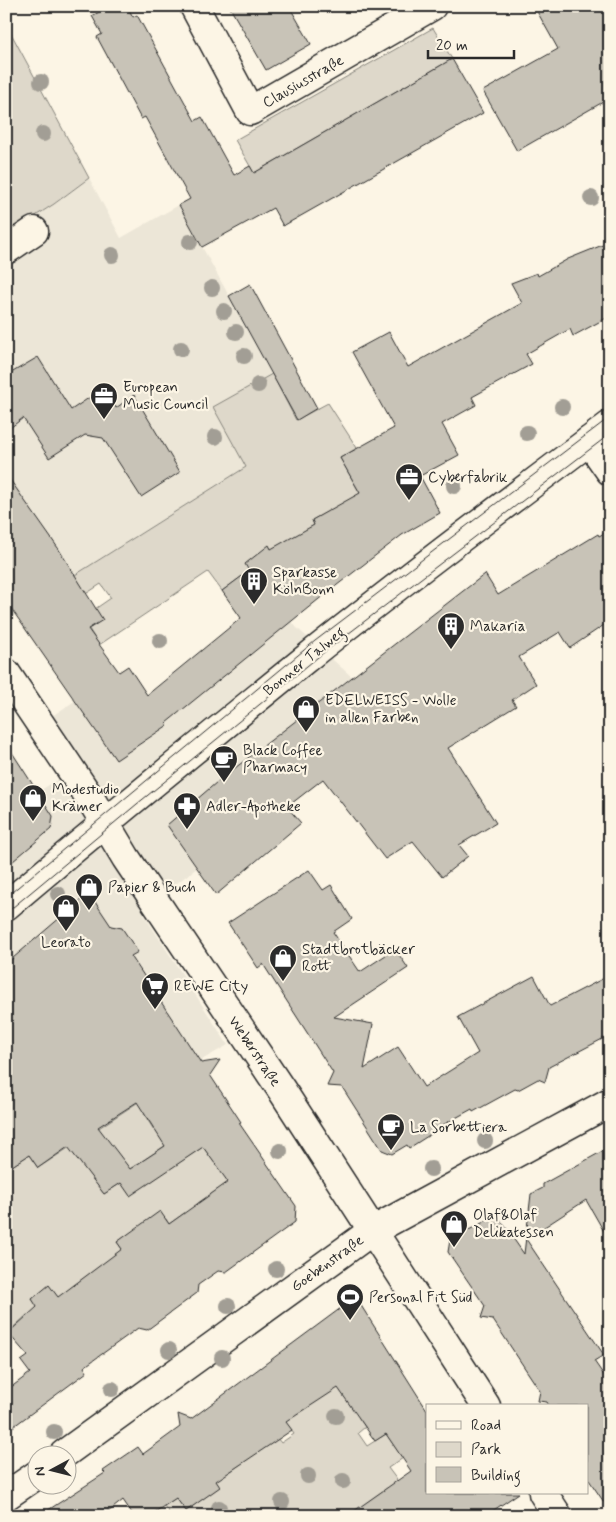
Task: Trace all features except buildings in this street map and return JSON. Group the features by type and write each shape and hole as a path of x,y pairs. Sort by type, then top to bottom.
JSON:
{"street":[{"name":"Clausiusstraße","path":"194,6 250,111 432,6"},
{"path":"6,250 34,231"},
{"path":"600,433 610,471"},
{"name":"Bonner Talweg","path":"6,906 104,822 308,657 600,433"},
{"name":"Weberstraße","path":"6,673 142,882 283,1092 485,1404"},
{"name":"Goebenstraße","path":"78,1444 372,1231 610,1102"},
{"path":"6,1496 28,1481"},
{"path":"544,1494 558,1516"}],"shaded area":[{"path":"89,178 121,238 179,205 272,374 246,467 6,621 6,235 54,204"},
{"path":"249,571 297,628 352,677 337,688 409,781 358,793 343,805 313,767 306,773 315,786 297,799 286,785 276,793 301,823 288,834 257,798 197,868 177,883 144,915 228,1045 200,1061 38,1168 29,1155 6,1134 6,812 84,763 52,716 128,666 148,695 241,618"}],"green space":[{"path":"6,24 89,178 54,204 6,235"},
{"path":"433,28 452,59 254,173 235,140"},
{"path":"272,374 296,420 328,403 357,448 340,458 361,495 312,520 314,525 277,554 269,546 249,571 222,591 208,572 99,645 89,629 102,620 95,609 111,598 101,584 78,599 75,575 246,467 213,407"},
{"path":"158,1089 165,1100 144,1114 154,1130 190,1129 130,1169 89,1174 104,1194 121,1183 172,1167 203,1147 235,1189 217,1190 198,1203 198,1232 183,1214 169,1224 166,1219 132,1232 117,1242 136,1269 99,1267 69,1289 83,1308 72,1316 49,1286 32,1299 50,1324 40,1332 28,1314 6,1334 6,1170 29,1155 38,1168"},
{"path":"342,1365 359,1418 365,1427 358,1433 367,1446 386,1434 403,1458 388,1468 412,1500 387,1488 361,1507 367,1516 172,1516 164,1506 176,1498 186,1511 219,1487 213,1476 231,1471 277,1438 281,1443 294,1434 280,1414"}],"tram line":[{"path":"6,897 315,641 610,417"},
{"path":"6,913 323,653 610,434"}],"place":[{"name":"European Music Council","path":"104,420"},
{"name":"Cyberfabrik","path":"409,501"},
{"name":"Sparkasse KölnBonn","path":"254,605"},
{"name":"Makaria","path":"451,650"},
{"name":"EDELWEISS - Wolle in allen Farben","path":"306,733"},
{"name":"Black Coffee Pharmacy","path":"224,783"},
{"name":"Modestudio Krämer","path":"33,822"},
{"name":"Adler-Apotheke","path":"187,830"},
{"name":"Papier & Buch","path":"89,911"},
{"name":"Leorato","path":"66,932"},
{"name":"Stadtbrotbäcker Rott","path":"283,982"},
{"name":"REWE City","path":"155,1010"},
{"name":"La Sorbettiera","path":"391,1151"},
{"name":"Olaf&Olaf Delikatessen","path":"454,1248"},
{"name":"Personal Fit Süd","path":"350,1321"}]}
